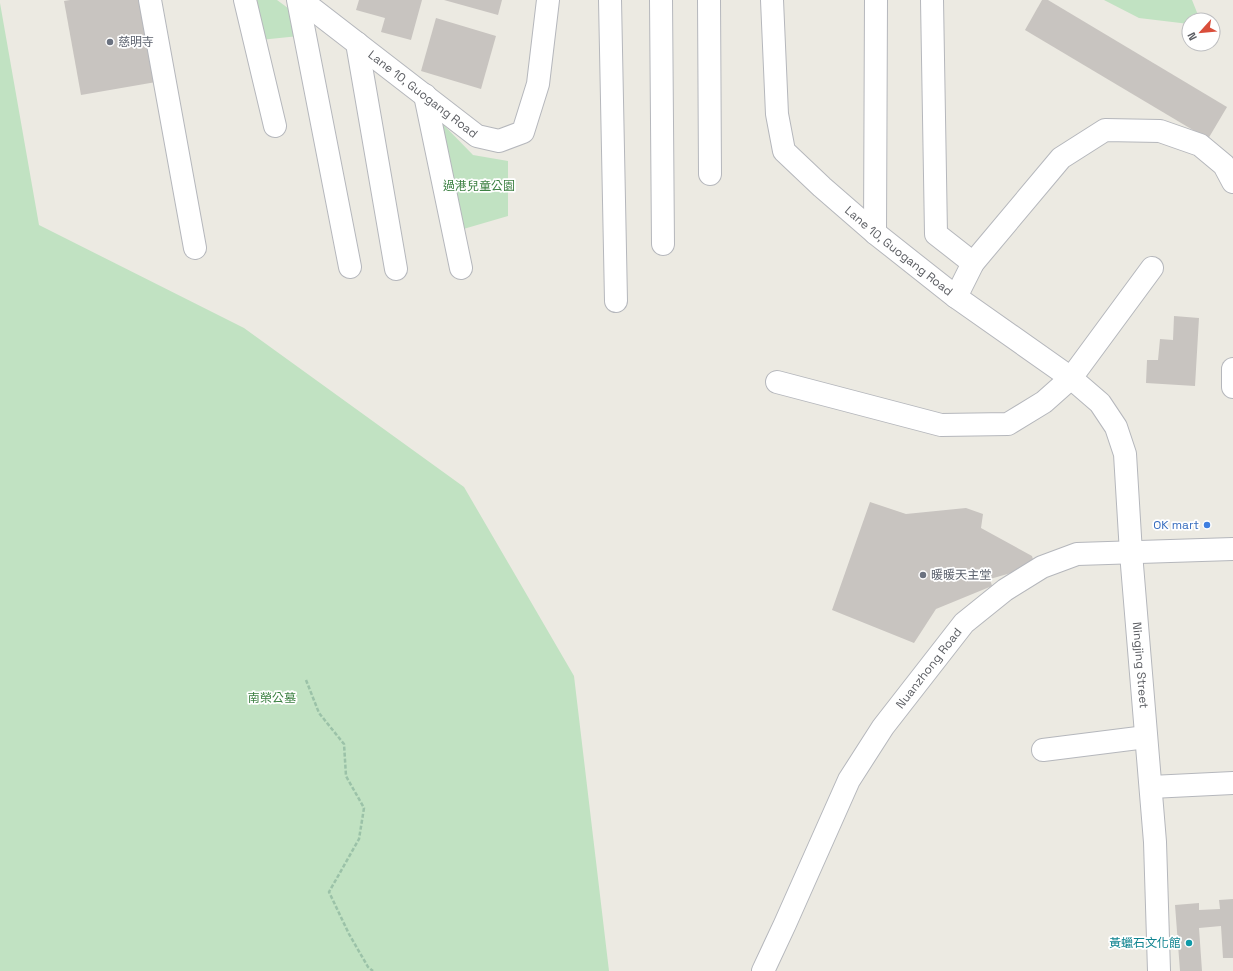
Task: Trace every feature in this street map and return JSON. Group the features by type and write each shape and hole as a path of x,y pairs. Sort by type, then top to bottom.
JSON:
{"street":[{"path":"150,0 195,248"},
{"path":"245,0 275,126"},
{"path":"299,0 350,267"},
{"name":"Lane 10, Guogang Road","path":"299,0 477,136 499,140 523,132 538,84 548,0"},
{"path":"610,0 616,300"},
{"path":"661,0 663,244"},
{"path":"709,0 710,174"},
{"name":"Lane 10, Guogang Road","path":"772,0 776,114 784,151 822,187 875,233 956,297 973,263 1061,158 1105,130 1160,131 1200,145 1224,165 1233,182"},
{"path":"875,233 876,0"},
{"path":"932,0 936,234 973,263"},
{"path":"357,43 396,268"},
{"path":"425,95 461,268"},
{"path":"777,382 941,425 1008,424 1044,402 1071,378 1152,268"},
{"name":"Ningjing Street","path":"956,297 1071,378 1100,403 1116,427 1125,454 1131,553 1155,842 1159,971"},
{"path":"1233,370 1233,387"},
{"name":"Nuanzhong Road","path":"763,971 849,780 883,727 964,624 1005,590 1042,567 1078,554 1233,549"},
{"path":"1043,750 1146,737"},
{"path":"1151,787 1233,783"}],"path":[{"path":"306,680 319,713 344,744 346,776 364,808 359,839 329,892 349,934 368,967 373,971"}],"green space":[{"path":"251,0 277,0 296,14 299,36 260,40"},
{"path":"1104,0 1192,0 1197,12 1181,12 1181,23 1139,18"},
{"name":"南榮公墓","path":"0,3 39,225 244,328 464,487 574,676 609,971 0,971"},
{"name":"過港兒童公園","path":"431,112 473,155 508,161 508,216 460,230"}],"building":[{"name":"慈明寺","path":"142,0 156,82 81,95 64,1"},
{"path":"359,0 422,0 411,40 381,32 385,18 356,10"},
{"path":"444,0 502,0 498,15"},
{"path":"1042,0 1048,0 1227,107 1208,139 1025,30"},
{"path":"436,18 496,36 481,89 421,71"},
{"path":"1174,316 1199,318 1195,386 1146,383 1147,360 1158,360 1160,339 1173,340"},
{"name":"暖暖天主堂","path":"870,502 906,514 966,508 983,514 981,528 1032,556 1035,566 990,579 992,586 936,609 914,643 832,610"},
{"name":"黃蠟石文化館","path":"1233,899 1233,958 1223,958 1221,926 1199,928 1202,971 1180,971 1175,905 1199,903 1199,910 1220,909 1219,900"}],"place":[{"name":"慈明寺","path":"110,42"},
{"name":"OK mart","path":"1207,525"},
{"name":"暖暖天主堂","path":"923,575"},
{"name":"黃蠟石文化館","path":"1189,943"}]}
